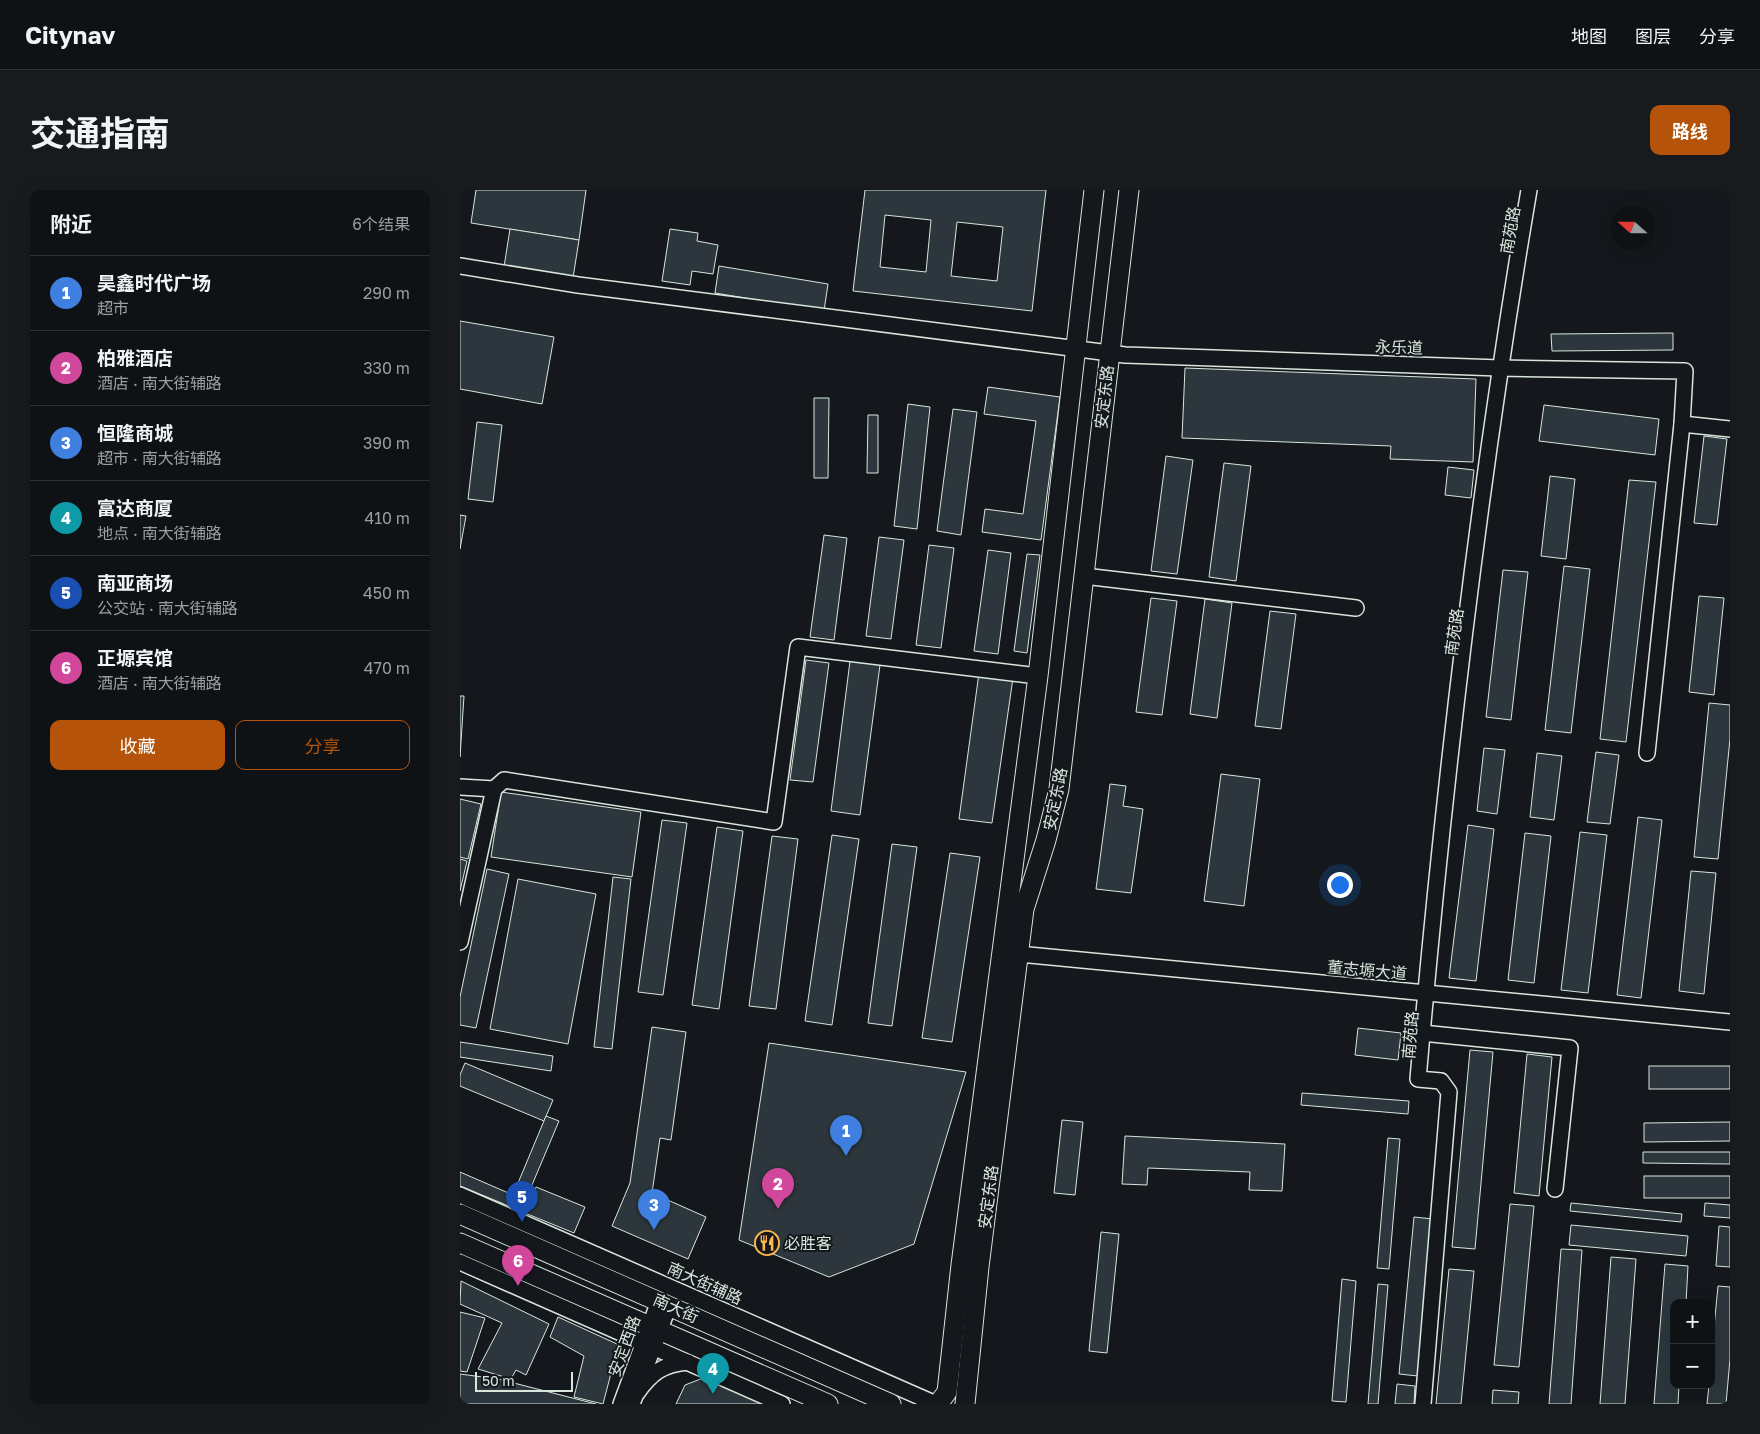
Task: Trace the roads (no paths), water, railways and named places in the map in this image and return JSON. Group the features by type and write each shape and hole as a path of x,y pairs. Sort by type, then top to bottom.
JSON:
{"main road":[{"name":"安定东路","path":"965,1404 1038,676 1066,346 1094,190"},
{"name":"安定东路","path":"937,1404 947,1392 1010,950 1046,840 1059,789 1129,190"},
{"name":"南大街","path":"460,1214 890,1404"},
{"name":"南大街","path":"461,1251 655,1327 828,1404"}],"street":[{"name":"南苑路","path":"1423,1404 1449,1092 1441,1082 1421,1079 1425,1033 1460,716 1502,368 1529,190"},
{"name":"南苑路","path":"1502,368 1535,190"},
{"name":"永乐道","path":"460,266 578,285 1125,355 1502,368 1685,371 1682,424"},
{"path":"1647,753 1682,424 1730,429"},
{"path":"1084,576 1356,608"},
{"path":"460,942 494,789 504,780 774,822 798,647 1038,676"},
{"path":"460,786 494,789"},
{"name":"董志塬大道","path":"1010,950 1429,989 1730,1014"},
{"name":"董志塬大道","path":"1429,989 1730,1022"},
{"path":"1425,1033 1570,1048 1555,1189"},
{"name":"南大街辅路","path":"460,1195 937,1404"},
{"path":"461,1251 648,1345 782,1404"},
{"name":"安定西路","path":"621,1404 648,1345 664,1303"},
{"name":"安定西路","path":"634,1398 648,1345"},
{"path":"634,1398 654,1372 667,1365 687,1362 736,1364"}],"place":[{"name":"昊鑫时代广场","path":"846,1156"},
{"name":"柏雅酒店","path":"778,1209"},
{"name":"南亚商场","path":"522,1222"},
{"name":"恒隆商城","path":"654,1230"},
{"name":"必胜客","path":"767,1243"},
{"name":"正塬宾馆","path":"518,1286"},
{"name":"富达商厦","path":"713,1394"}]}
